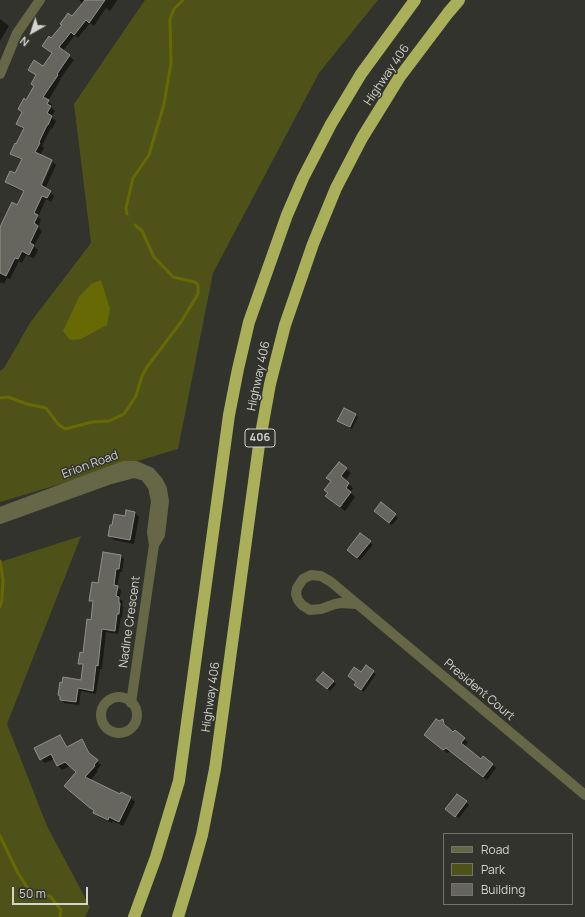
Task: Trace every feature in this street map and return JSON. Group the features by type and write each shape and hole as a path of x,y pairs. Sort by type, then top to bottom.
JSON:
{"highway":[{"name":"Highway 406","path":"134,917 156,857 179,781 228,422 249,322 287,215 303,178 331,124 361,74 415,0"},
{"name":"Highway 406","path":"178,917 202,835 215,769 259,445 270,384 285,325 316,237 336,188 362,138 399,78 459,0"}],"street":[{"path":"0,74 17,33 40,0"},
{"name":"Erion Road","path":"0,517 124,466 136,466 150,472 158,481 162,489 164,501 160,535 154,545"},
{"name":"Nadine Crescent","path":"131,703 154,545"},
{"name":"President Court","path":"356,604 341,603 321,609 310,610 300,603 297,597 297,588 306,576 311,575 321,576 331,582 585,795"}],"green space":[{"path":"145,0 378,0 319,73 213,273 178,449 0,502 0,371 4,368 30,323 91,243 74,104"},
{"path":"81,536 7,724 47,826 90,907 85,917 0,917 0,562"}],"shaded area":[{"path":"101,280 110,309 107,325 81,339 70,340 63,331 79,297 91,284"}],"building":[{"path":"85,0 105,0 89,23 86,20 74,35 71,32 59,47 70,55 43,97 49,100 47,104 51,106 47,113 52,116 35,152 52,160 41,185 51,191 47,198 42,196 34,213 38,215 34,223 38,226 30,243 34,245 29,255 22,251 18,259 15,258 6,276 0,273 0,227 12,202 17,205 24,191 5,182 10,171 15,173 22,159 10,154 24,128 16,124 22,112 18,109 24,98 26,100 34,86 31,84 36,75 28,70 34,60 43,66 52,53 42,46 49,36 51,38 62,25 60,24 68,13 72,16"},
{"path":"344,408 356,414 350,427 337,421"},
{"path":"339,462 347,468 341,476 349,483 346,488 351,492 340,507 325,496 328,493 324,490 331,481 326,478"},
{"path":"381,502 396,514 389,523 374,511"},
{"path":"126,510 135,512 130,540 108,536 114,514 125,516"},
{"path":"360,533 371,541 357,558 347,550"},
{"path":"103,552 121,555 119,569 116,569 114,585 118,586 116,596 119,597 120,603 115,631 102,629 98,666 96,665 93,691 78,688 76,702 60,700 60,696 58,695 60,682 62,683 63,677 81,680 83,664 78,664 80,652 83,653 87,619 91,620 93,601 89,601 92,582 98,583"},
{"path":"366,665 374,671 361,690 354,685 356,682 348,676 354,667 361,672"},
{"path":"323,672 334,681 327,689 316,680"},
{"path":"436,719 439,721 443,719 444,724 453,732 455,730 465,738 461,743 481,759 483,756 493,764 483,777 446,748 443,750 424,735"},
{"path":"60,735 67,747 82,739 89,753 98,760 94,765 95,766 85,777 120,794 121,792 131,797 119,822 109,817 108,820 93,813 94,810 64,786 76,772 65,762 57,766 51,754 40,760 34,748"},
{"path":"457,794 467,801 455,817 445,809"}],"waterway":[{"path":"127,214 126,208 133,178 149,155 164,104 171,63 170,19 174,9 183,0"},
{"path":"0,398 8,397 27,404 46,408 58,424 65,429 92,422 109,421 124,414 136,396 142,376 147,367 181,322 198,294 198,285 195,282 173,277 154,257 142,231 135,225"},
{"path":"0,561 3,580 2,600 0,607"},
{"path":"0,836 18,873 32,895 50,896 61,910 60,917"}]}
